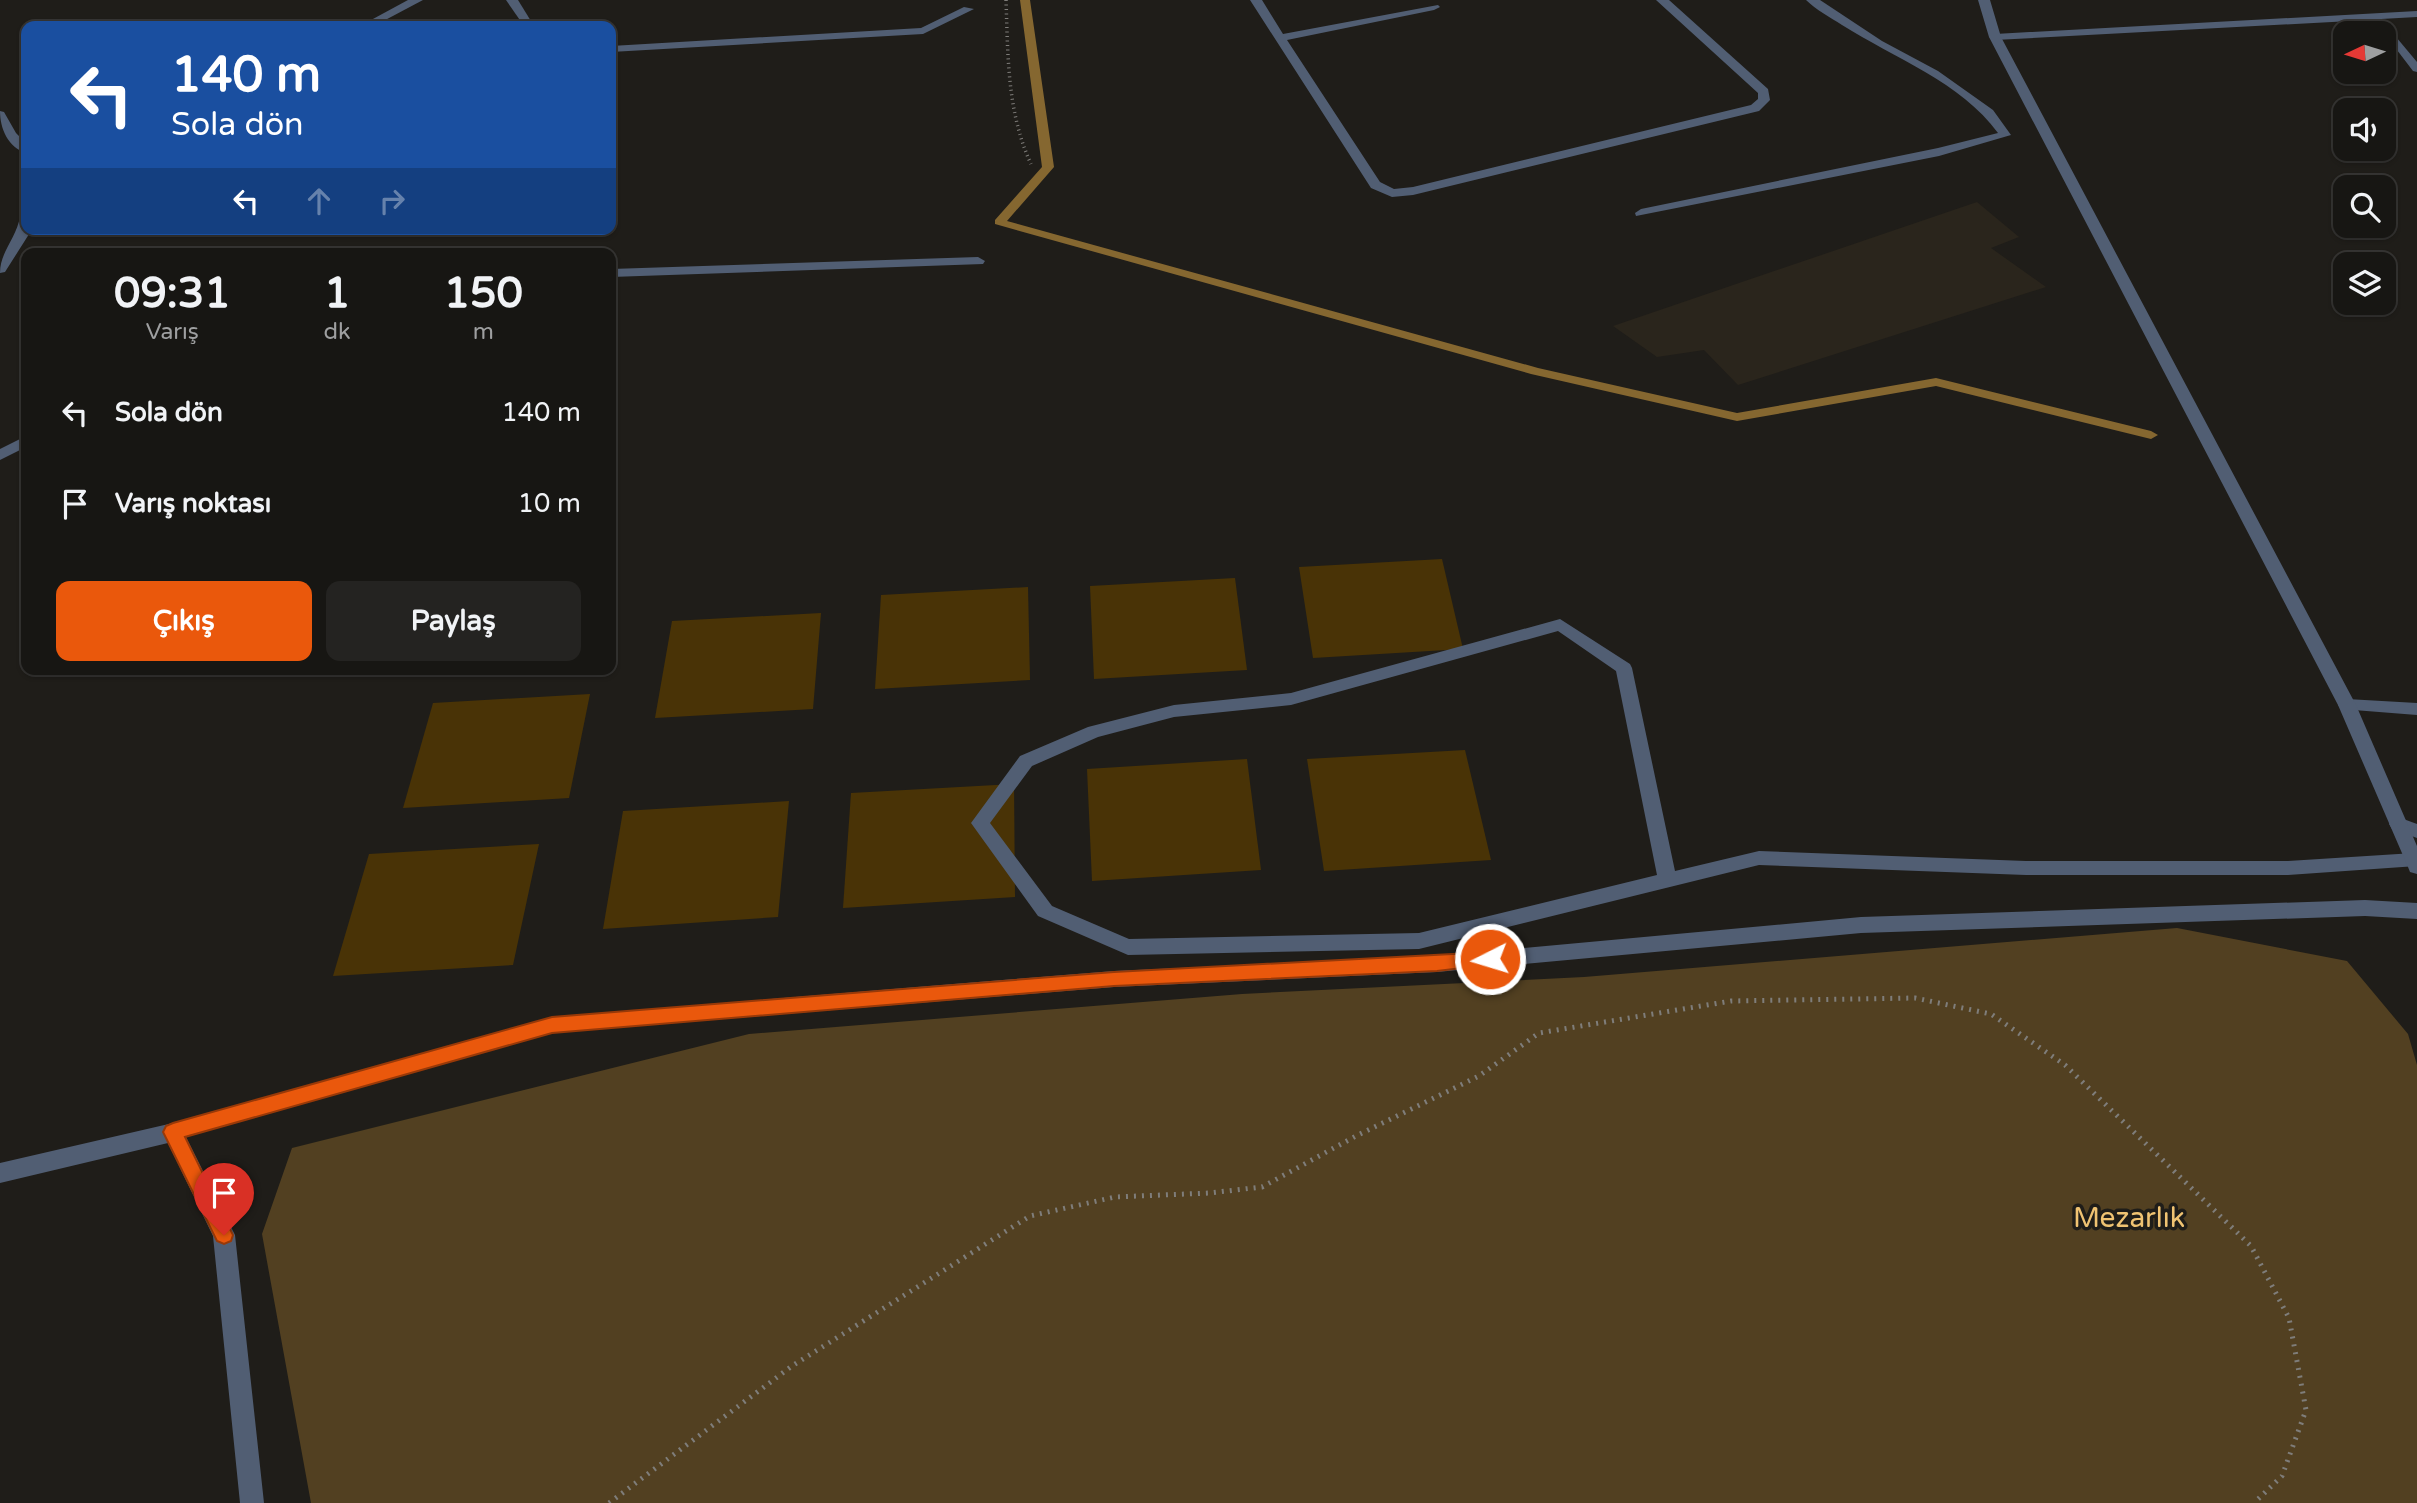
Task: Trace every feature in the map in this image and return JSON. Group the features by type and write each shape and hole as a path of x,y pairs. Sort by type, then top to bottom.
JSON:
{"street":[{"path":"376,21 417,0"},
{"path":"512,0 526,21"},
{"path":"1256,0 1376,185 1392,193 1413,191 1755,108 1764,100 1764,92 1662,0"},
{"path":"1641,213 1939,152 2005,135 1989,113 1934,73 1878,43 1812,0"},
{"path":"1668,882 1624,668 1560,625 1292,699 1174,711 1094,732 1026,761 980,823 1045,911 1128,947 1419,941 1668,882 1759,858 2026,868 2288,868 2415,863 2347,705 1996,37 1984,0"},
{"path":"1279,38 1434,7"},
{"path":"616,49 923,32 968,9"},
{"path":"1996,37 2417,14"},
{"path":"2372,16 2417,69"},
{"path":"0,115 11,135 21,144"},
{"path":"0,269 24,235"},
{"path":"616,273 978,261"},
{"path":"0,455 21,444"},
{"path":"2347,705 2417,709"},
{"path":"2398,824 2417,831"},
{"path":"0,1173 173,1132 552,1025 1114,979 1437,964 1861,925 2365,908 2417,911"},
{"path":"173,1132 224,1235 252,1503"}],"path":[{"path":"1006,0 1014,115 1023,149 1031,164"},
{"path":"609,1503 792,1366 1030,1216 1115,1197 1209,1193 1262,1187 1356,1136 1479,1076 1539,1033 1731,1001 1915,998 1991,1014 2065,1065 2251,1246 2289,1318 2306,1410 2282,1476 2254,1503"}],"shaded area":[{"path":"1977,202 2019,237 1991,248 2046,287 1738,385 1704,350 1657,357 1613,326"}],"green space":[{"name":"Mezarlık","path":"2177,928 2347,961 2408,1034 2417,1065 2417,1503 311,1503 262,1234 292,1148 749,1034 1242,994 1584,977"}],"building":[{"path":"1442,559 1463,649 1313,658 1299,567"},
{"path":"1235,578 1247,670 1094,679 1090,586"},
{"path":"1028,587 1030,680 875,689 881,595"},
{"path":"821,613 813,709 655,718 672,621"},
{"path":"590,694 569,798 403,808 433,703"},
{"path":"1465,750 1491,860 1324,871 1307,759"},
{"path":"1247,759 1261,870 1092,881 1087,769"},
{"path":"1014,784 1015,897 843,908 851,793"},
{"path":"789,801 778,917 603,929 623,811"},
{"path":"539,844 513,965 333,976 369,854"}],"waterway":[{"path":"1025,0 1048,167 999,222 1536,371 1737,417 1936,382 2151,435"}],"route":[{"path":"224,1235 173,1132 552,1025 1114,979 1437,964 1490,959"}]}
